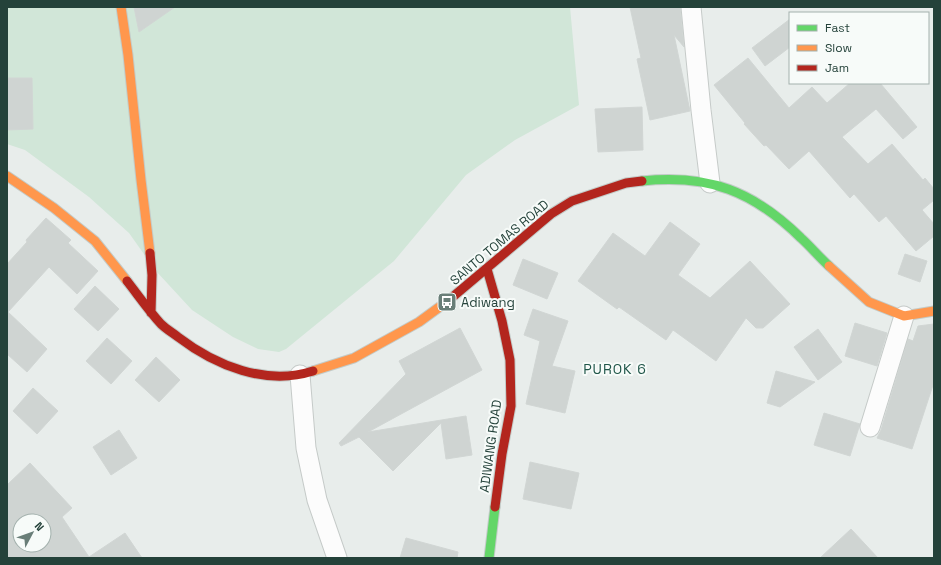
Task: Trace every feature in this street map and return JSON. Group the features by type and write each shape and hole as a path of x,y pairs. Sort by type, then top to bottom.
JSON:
{"street":[{"path":"121,7 128,55 141,180 150,248 152,275 151,313"},
{"path":"691,7 710,182"},
{"name":"SANTO TOMAS ROAD","path":"7,176 54,208 95,241 162,325 191,347 218,362 243,371 257,374 300,375 354,358 419,322 447,302 551,214 572,201 600,190 626,183 661,179 710,182 752,200 786,225 869,302 904,316"},
{"name":"ADIWANG ROAD","path":"487,269 502,321 510,360 511,406 502,454 489,558"},
{"path":"870,427 904,316 934,311"},
{"path":"300,375 307,456 317,500 337,558"}],"green space":[{"path":"7,7 570,7 579,105 515,140 466,175 394,261 286,349 279,352 258,349 233,337 192,310 156,271 129,233 89,197 25,150 7,144"}],"building":[{"path":"134,7 175,7 139,32"},
{"path":"630,7 680,7 684,47 674,35 690,111 650,120 637,59 641,58"},
{"path":"789,20 789,48 765,66 752,48"},
{"path":"748,58 789,108 812,87 827,103 849,84 881,84 917,127 903,139 876,109 842,137 868,164 892,144 923,180 925,178 934,189 934,200 922,210 934,224 934,236 916,251 886,216 879,222 854,194 850,198 809,151 789,169 766,145 764,146 744,124 745,123 714,85"},
{"path":"7,78 32,78 33,129 7,130"},
{"path":"642,107 643,150 598,152 595,109"},
{"path":"46,218 71,240 68,243 98,271 77,294 49,267 8,312 47,349 27,372 7,354 7,264"},
{"path":"670,222 700,244 678,275 710,298 750,261 790,304 763,328 756,328 746,318 716,361 673,330 666,340 619,307 617,309 578,281 613,233 645,256"},
{"path":"905,254 927,261 920,282 898,274"},
{"path":"523,259 558,273 547,299 513,285"},
{"path":"95,286 119,309 98,331 74,309"},
{"path":"533,309 568,321 552,366 575,371 565,413 526,404 540,341 524,335"},
{"path":"855,323 887,333 877,366 845,356"},
{"path":"934,324 934,382 912,449 877,438 881,430 908,339 913,341 918,326"},
{"path":"460,328 482,370 368,432 466,416 472,455 446,459 441,423 393,471 359,437 341,446 339,443 406,374 399,361"},
{"path":"818,329 842,362 818,380 794,347"},
{"path":"107,338 132,361 111,384 86,361"},
{"path":"156,357 180,380 159,402 135,380"},
{"path":"776,371 815,382 780,407 767,403"},
{"path":"33,388 58,411 37,434 13,411"},
{"path":"824,413 860,424 850,456 814,445"},
{"path":"119,430 137,458 111,475 93,447"},
{"path":"530,462 579,473 571,509 523,499"},
{"path":"30,463 72,508 62,517 89,557 125,533 142,558 7,558 7,485"},
{"path":"851,529 878,558 820,558"},
{"path":"406,538 458,552 457,558 400,558"}],"traffic: fast":[{"path":"642,181 688,180 729,189 747,197 765,208 783,222 805,241 829,266"},
{"path":"489,558 495,507"}],"traffic: slow":[{"path":"121,7 128,55 150,253"},
{"path":"7,176 54,208 95,241 127,281"},
{"path":"829,266 869,302 904,316 934,311"},
{"path":"313,371 354,358 419,322 449,300"}],"traffic: jam":[{"path":"449,300 551,214 572,201 626,183 642,181"},
{"path":"150,253 152,275 151,313"},
{"path":"487,269 502,321 510,360 511,406 502,454 495,507"},
{"path":"127,281 163,326 209,357 242,370 260,374 277,376 295,375 313,371"}],"place":[{"name":"Adiwang","path":"447,302"}],"district":[{"name":"PUROK 6","path":"615,369"}]}
